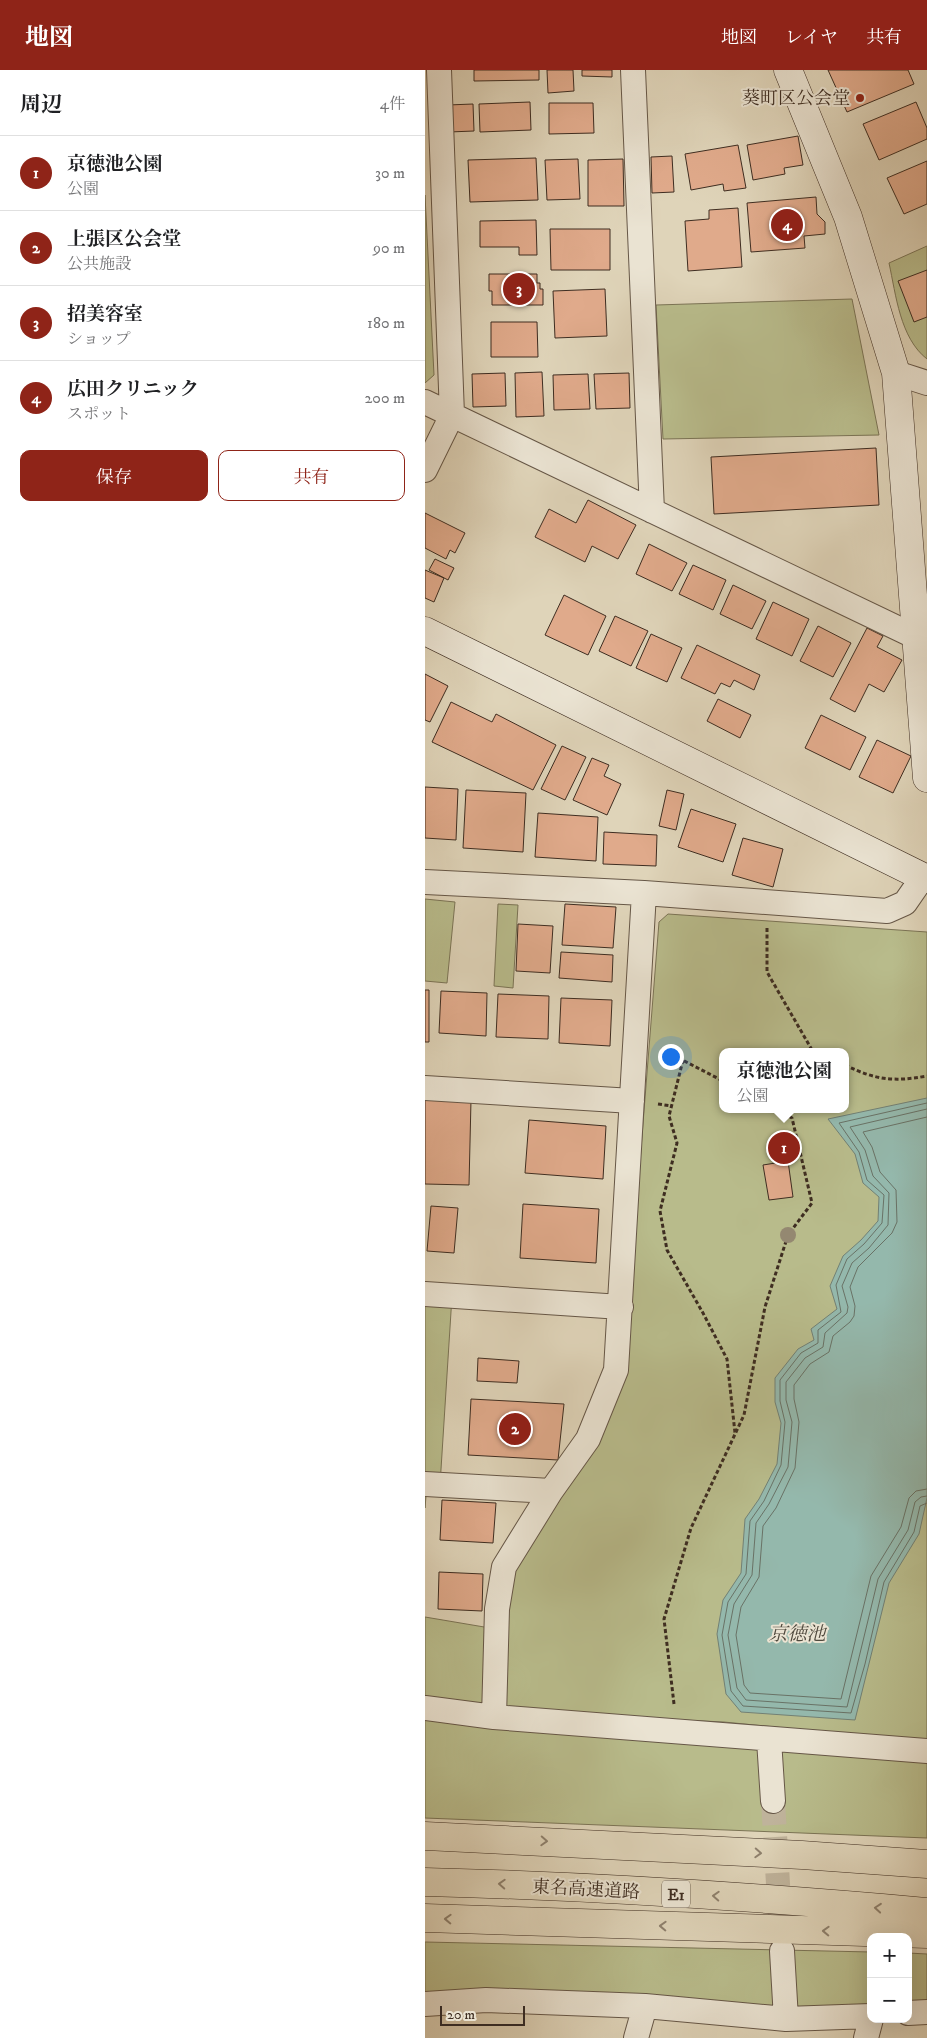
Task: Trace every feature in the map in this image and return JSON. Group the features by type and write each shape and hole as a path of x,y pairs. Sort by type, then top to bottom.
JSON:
{"highway":[{"path":"425,1836 802,1855 927,1864"},
{"name":"東名高速道路","path":"425,1882 496,1883 799,1901 927,1912"},
{"path":"425,1918 927,1934"}],"street":[{"path":"425,470 452,415 439,70"},
{"path":"633,70 652,511"},
{"path":"788,70 848,218 896,373 916,637 924,690 927,778"},
{"path":"896,373 927,384"},
{"path":"425,402 916,637"},
{"path":"425,631 926,870 905,903 887,911 644,893 425,882"},
{"path":"494,1717 497,1609 504,1567 551,1491 589,1439 616,1370 644,893"},
{"path":"425,1088 632,1101"},
{"path":"425,1294 621,1307"},
{"path":"425,1484 551,1491"},
{"path":"425,1708 494,1717 927,1751"},
{"path":"769,1740 773,1802"},
{"path":"782,1951 786,2019"},
{"path":"425,2004 486,2000 645,2006 786,2019 867,2018"},
{"path":"636,2038 645,2006"},
{"path":"912,2013 927,2012"},
{"path":"866,2038 870,2023"}],"path":[{"path":"766,902 767,972 811,1048"},
{"path":"636,1036 719,1079"},
{"path":"683,1060 669,1116 677,1143 659,1211 667,1250 727,1359 735,1434"},
{"path":"849,1068 869,1077 902,1081 927,1076"},
{"path":"675,1710 664,1619 691,1528 744,1415 765,1307 788,1235 812,1203 792,1118 783,1113"}],"green space":[{"path":"425,195 434,375 425,383"},
{"path":"927,246 927,359 918,350 905,328 897,302 889,263"},
{"path":"852,299 879,435 663,439 656,305"},
{"path":"425,899 455,902 447,983 425,981"},
{"path":"498,904 518,905 513,988 494,986"},
{"path":"668,914 927,932 927,1742 724,1722 515,1712 927,1749 927,1838 425,1818 425,1617 496,1629 510,1567 624,1363 659,922"},
{"path":"425,1294 452,1296 440,1485 427,1484 425,1508"},
{"path":"425,1942 867,1952 867,2008 786,2012 425,2000"},
{"path":"912,1953 927,1954 927,2006 912,2006"}],"water":[{"name":"京徳池","path":"927,1098 927,1498 919,1534 889,1583 855,1720 741,1712 726,1694 717,1634 723,1600 741,1573 745,1519 759,1499 777,1464 781,1423 775,1402 775,1378 798,1349 814,1340 811,1329 837,1309 830,1286 843,1256 878,1221 879,1197 863,1183 855,1154 828,1119"}],"building":[{"path":"474,70 539,70 539,80 474,81"},
{"path":"547,70 573,70 574,91 548,93"},
{"path":"582,70 612,70 612,77 582,76"},
{"name":"葵町区公会堂","path":"828,70 908,70 914,84 847,112"},
{"path":"530,102 531,130 480,132 479,104"},
{"path":"916,102 927,128 927,139 879,160 863,124"},
{"path":"549,103 593,103 594,133 549,134"},
{"path":"473,104 474,131 449,132 448,105"},
{"path":"798,136 803,165 784,168 785,174 753,180 747,145"},
{"path":"738,145 746,188 724,191 723,184 691,190 685,154"},
{"path":"672,156 674,192 652,193 651,157"},
{"path":"536,158 538,200 470,202 468,160"},
{"path":"578,159 580,199 547,200 545,160"},
{"path":"623,159 624,206 588,206 588,160"},
{"path":"927,161 927,204 904,214 887,178"},
{"path":"816,197 817,214 825,222 825,234 804,236 805,248 751,252 747,203"},
{"path":"738,208 742,267 688,271 685,221 709,219 709,210"},
{"path":"536,220 537,255 519,255 519,247 480,247 480,221"},
{"path":"550,229 610,229 610,270 551,270"},
{"path":"927,270 927,317 914,322 898,281"},
{"path":"489,274 537,274 537,283 540,283 540,289 543,289 543,305 492,305 492,291 489,291"},
{"path":"605,289 607,336 555,338 553,291"},
{"path":"491,322 537,322 538,357 491,357"},
{"path":"542,372 544,416 516,417 515,373"},
{"path":"505,373 506,406 473,407 472,374"},
{"path":"629,373 630,408 596,409 594,374"},
{"path":"588,374 590,409 554,410 553,375"},
{"path":"876,448 879,505 714,514 711,457"},
{"path":"588,500 636,525 618,559 592,546 585,562 535,537 549,509 576,523"},
{"path":"425,513 465,533 455,553 450,550 446,559 425,548"},
{"path":"649,544 687,563 672,591 636,574"},
{"path":"435,559 454,568 448,580 429,570"},
{"path":"693,565 726,580 713,610 679,594"},
{"path":"425,570 444,578 434,602 425,598"},
{"path":"733,585 766,601 752,629 720,614"},
{"path":"564,595 606,616 588,655 545,635"},
{"path":"773,602 809,619 792,656 756,639"},
{"path":"615,616 648,631 631,666 599,651"},
{"path":"818,626 851,643 833,677 800,661"},
{"path":"867,628 883,636 877,647 902,660 884,692 869,684 855,712 830,699"},
{"path":"651,634 682,648 667,682 636,668"},
{"path":"697,645 760,675 754,690 734,680 730,687 721,683 715,694 681,678"},
{"path":"425,674 448,686 430,722 425,720"},
{"path":"718,699 751,715 740,738 707,721"},
{"path":"451,702 492,722 496,714 556,745 533,790 432,742"},
{"path":"821,715 866,737 850,770 805,748"},
{"path":"877,740 911,756 893,793 859,777"},
{"path":"562,746 586,757 565,800 541,789"},
{"path":"592,758 609,765 604,776 621,784 607,815 573,800"},
{"path":"425,787 458,789 456,840 425,838"},
{"path":"466,790 526,793 523,852 463,848"},
{"path":"667,790 684,794 676,830 659,826"},
{"path":"691,809 736,824 723,862 678,847"},
{"path":"538,813 598,817 596,861 535,857"},
{"path":"604,832 657,835 656,866 603,864"},
{"path":"743,838 783,849 773,887 732,875"},
{"path":"565,904 616,907 613,948 562,945"},
{"path":"518,924 553,926 550,973 516,971"},
{"path":"561,952 613,955 612,982 559,978"},
{"path":"425,990 429,990 429,1042 425,1042"},
{"path":"441,991 487,993 486,1036 439,1033"},
{"path":"498,994 549,996 548,1039 496,1037"},
{"path":"561,998 612,1000 610,1046 559,1043"},
{"path":"425,1098 471,1100 469,1185 425,1184"},
{"path":"529,1120 606,1126 603,1179 525,1173"},
{"path":"788,1161 793,1197 769,1200 763,1165"},
{"path":"523,1204 599,1209 596,1263 520,1258"},
{"path":"431,1206 458,1208 454,1253 427,1251"},
{"path":"478,1358 519,1361 517,1383 477,1381"},
{"path":"471,1399 564,1404 558,1460 468,1455"},
{"path":"442,1500 496,1503 493,1543 440,1540"},
{"path":"439,1572 483,1574 482,1611 438,1609"}],"tunnel":[{"path":"773,1801 780,1917"}],"place":[{"name":"葵町区公会堂","path":"860,98"},
{"name":"広田クリニック","path":"787,225"},
{"name":"招美容室","path":"519,289"},
{"name":"京徳池公園","path":"784,1148"},
{"name":"上張区公会堂","path":"515,1429"}]}
